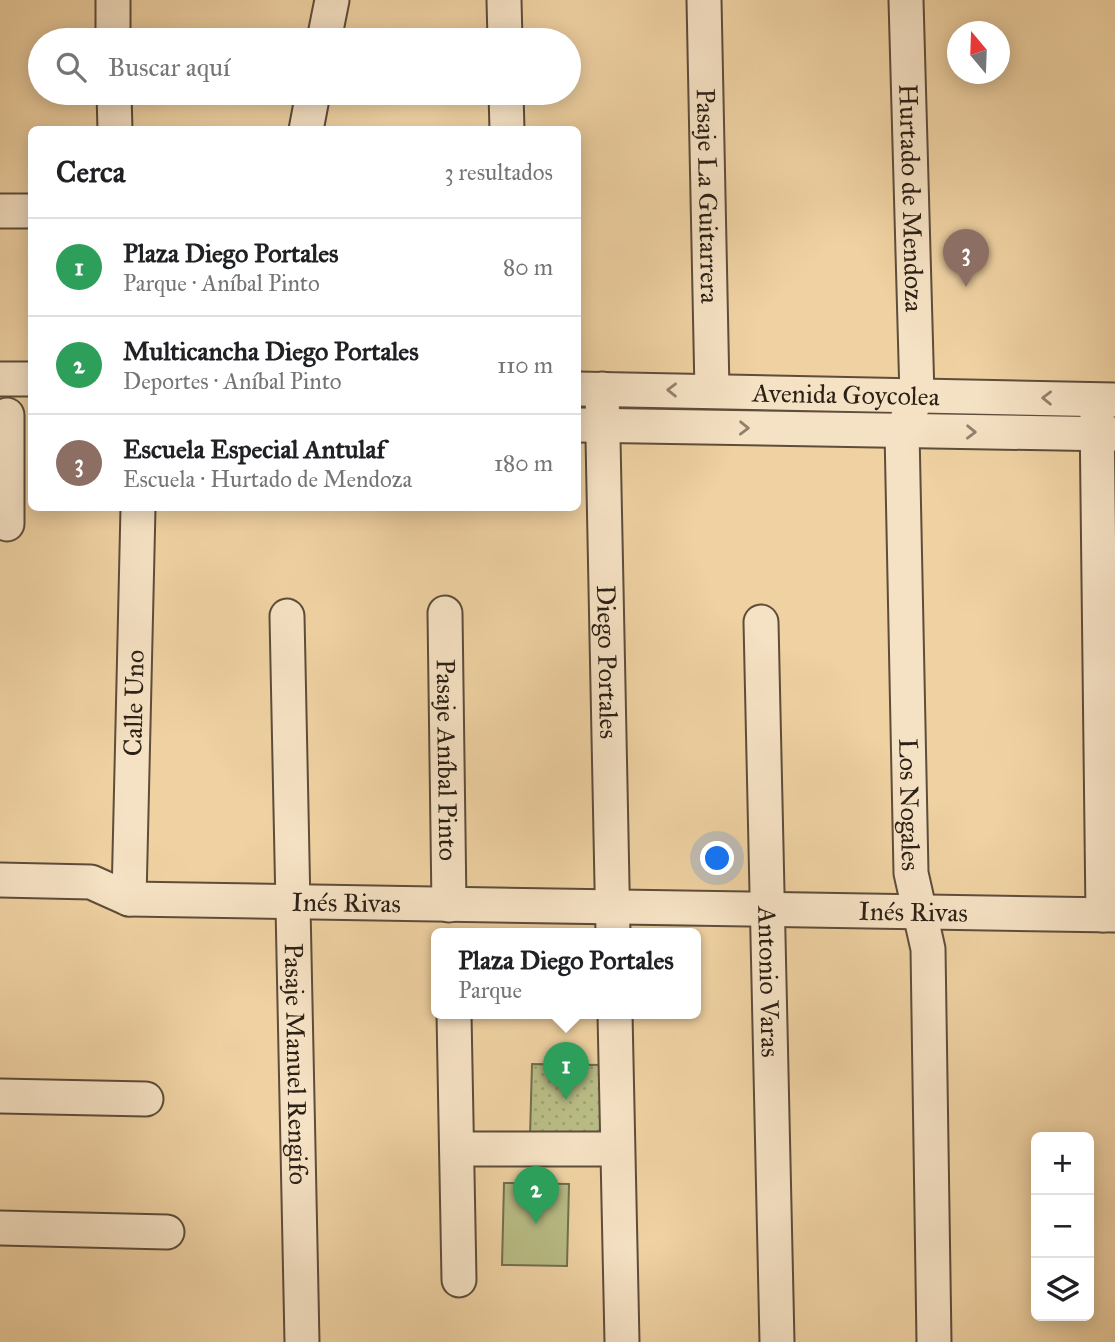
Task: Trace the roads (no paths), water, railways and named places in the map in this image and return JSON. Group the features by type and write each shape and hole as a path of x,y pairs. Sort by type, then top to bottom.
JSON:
{"street":[{"path":"113,0 113,28"},
{"path":"326,28 332,0"},
{"path":"504,0 505,28"},
{"name":"Pasaje La Guitarrera","path":"704,0 712,391"},
{"name":"Hurtado de Mendoza","path":"906,0 917,396"},
{"path":"114,105 115,126"},
{"path":"307,126 311,105"},
{"path":"506,105 507,126"},
{"path":"0,211 28,211"},
{"path":"0,379 28,379"},
{"name":"Avenida Goycolea","path":"590,389 1106,400"},
{"name":"Diego Portales","path":"590,389 613,921"},
{"name":"Los Nogales","path":"917,396 902,431 911,873 928,948 934,1342"},
{"path":"1106,400 1109,915"},
{"path":"7,524 13,415"},
{"name":"Avenida Goycolea","path":"590,425 1106,434"},
{"name":"Calle Uno","path":"129,899 138,511"},
{"name":"Pasaje Aníbal Pinto","path":"445,613 449,905"},
{"name":"Pasaje Manuel Rengifo","path":"287,616 302,1342"},
{"name":"Antonio Varas","path":"761,622 777,1342"},
{"name":"Inés Rivas","path":"0,880 91,882 129,899 449,905 613,921 769,910 1109,915"},
{"path":"454,1019 459,1280"},
{"path":"615,1019 622,1342"},
{"path":"0,1096 146,1099"},
{"path":"457,1149 617,1149"},
{"path":"0,1228 167,1232"}],"place":[{"name":"Escuela Especial Antulaf","path":"966,287"},
{"name":"Plaza Diego Portales","path":"566,1100"},
{"name":"Multicancha Diego Portales","path":"536,1224"}]}
